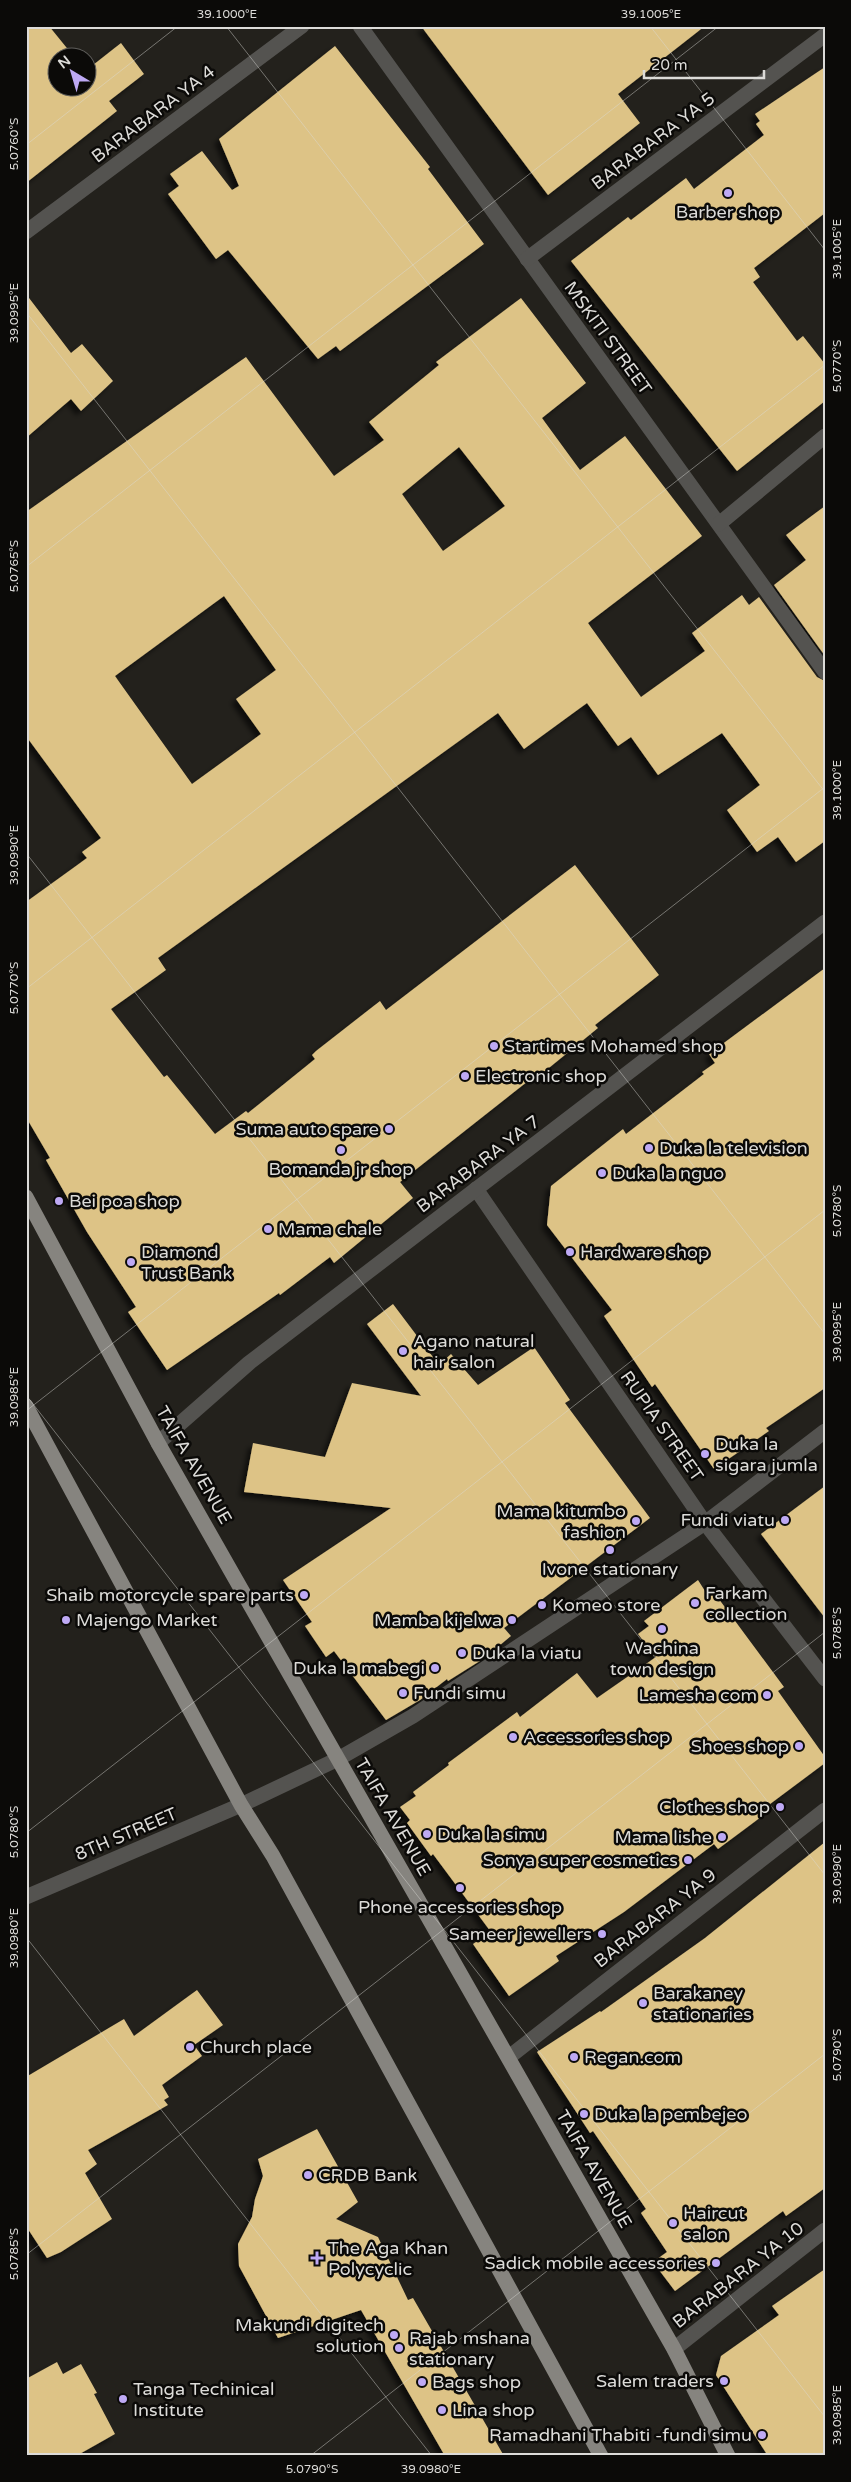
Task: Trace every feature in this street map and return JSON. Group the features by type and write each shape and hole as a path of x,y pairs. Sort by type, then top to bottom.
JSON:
{"main road":[{"name":"TAIFA AVENUE","path":"26,1197 158,1442 674,2349 728,2456"},
{"path":"26,1406 241,1805 273,1856 601,2456"}],"street":[{"name":"BARABARA YA 4","path":"26,232 302,26"},
{"name":"MSKITI STREET","path":"360,26 825,672"},
{"name":"BARABARA YA 5","path":"527,258 825,35"},
{"path":"719,524 825,436"},
{"name":"BARABARA YA 7","path":"158,1442 249,1363 825,922"},
{"name":"RUPIA STREET","path":"476,1189 705,1523 825,1679"},
{"name":"8TH STREET","path":"26,1897 241,1805 338,1758 413,1716 705,1523 825,1431"},
{"name":"BARABARA YA 9","path":"508,2057 825,1810"},
{"name":"BARABARA YA 10","path":"674,2349 825,2230"}],"building":[{"path":"26,26 49,26 67,48 48,48 48,98 98,98 98,61 121,43 144,74 109,101 117,111 26,183"},
{"path":"421,26 705,26 618,94 640,123 548,195"},
{"path":"335,46 430,167 428,169 484,244 340,351 336,346 318,359 228,250 216,259 168,194 179,186 170,174 202,151 232,190 239,186 219,139"},
{"path":"825,67 825,213 754,268 760,277 753,282 797,341 803,336 825,364 825,401 737,471 571,261 628,217 631,220 686,178 694,189 764,135 756,124 760,121 755,114"},
{"path":"26,294 71,353 82,344 113,381 81,411 71,399 26,438"},
{"path":"521,298 586,383 542,418 580,470 625,436 702,536 588,623 641,697 705,651 692,633 742,595 749,605 759,597 817,677 825,681 825,841 796,862 778,837 757,852 727,810 760,785 722,733 658,775 631,737 618,746 587,703 524,749 498,713 158,958 166,970 111,1009 164,1077 167,1075 215,1134 246,1111 248,1113 315,1059 312,1055 316,1051 380,1001 386,1010 575,865 659,975 595,1025 598,1028 539,1076 537,1074 400,1182 413,1198 334,1263 330,1257 280,1295 279,1293 167,1370 128,1312 136,1307 87,1232 46,1160 50,1158 26,1117 26,902 87,858 82,852 101,838 26,736 26,512 246,357 334,476 384,440 369,422 439,365 436,362","holes":["459,447 505,506 443,551 402,494","224,596 276,670 236,699 261,734 192,784 115,676"]},
{"path":"825,506 825,656 774,585 806,560 786,535"},
{"path":"825,968 825,1388 766,1428 769,1431 714,1469 655,1384 652,1387 604,1316 612,1310 547,1225 551,1186 623,1129 626,1134 704,1074 702,1072 715,1063 709,1054"},
{"path":"393,1304 439,1365 451,1354 478,1385 534,1347 570,1400 565,1403 650,1518 504,1628 511,1636 483,1659 448,1681 447,1679 420,1700 386,1720 334,1651 326,1657 305,1626 312,1622 283,1580 391,1508 244,1492 253,1443 325,1457 352,1383 421,1396 367,1324"},
{"path":"825,1486 825,1618 761,1534"},
{"path":"698,1580 705,1591 710,1587 784,1687 778,1691 825,1757 825,1763 758,1813 761,1817 718,1849 714,1844 624,1912 556,1956 559,1961 509,1996 473,1944 491,1932 433,1854 431,1856 407,1823 410,1820 400,1807 416,1796 413,1792 449,1765 448,1763 517,1712 520,1717 577,1673 597,1698 656,1657 638,1634 649,1626 644,1621"},
{"path":"825,1842 825,2188 786,2216 783,2211 675,2291 653,2262 667,2252 641,2213 646,2209 593,2131 590,2133 537,2052 601,2012 705,1938"},
{"path":"197,1990 223,2025 194,2045 202,2056 162,2085 169,2097 164,2100 168,2105 88,2150 97,2164 85,2173 112,2219 61,2252 47,2258 26,2226 26,2077 124,2019 134,2036"},
{"path":"317,2129 358,2202 336,2219 378,2237 408,2300 413,2298 504,2456 445,2456 361,2310 278,2338 239,2266 238,2244 252,2217 255,2199 263,2176 258,2159"},
{"path":"825,2269 825,2456 768,2456 716,2375 721,2356 779,2315 772,2306"},
{"path":"57,2362 63,2374 81,2364 97,2393 94,2394 115,2434 76,2456 26,2456 26,2379"}],"place":[{"name":"Barber shop","path":"728,193"},
{"name":"Startimes Mohamed shop","path":"494,1046"},
{"name":"Electronic shop","path":"465,1076"},
{"name":"Suma auto spare","path":"389,1129"},
{"name":"Duka la television","path":"649,1148"},
{"name":"Bomanda jr shop","path":"341,1150"},
{"name":"Duka la nguo","path":"602,1173"},
{"name":"Bei poa shop","path":"59,1201"},
{"name":"Mama chale","path":"268,1229"},
{"name":"Hardware shop","path":"570,1252"},
{"name":"Diamond Trust Bank","path":"131,1262"},
{"name":"Agano natural hair salon","path":"403,1351"},
{"name":"Duka la sigara jumla","path":"705,1454"},
{"name":"Fundi viatu","path":"785,1520"},
{"name":"Mama kitumbo fashion","path":"636,1521"},
{"name":"Ivone stationary","path":"610,1550"},
{"name":"Shaib motorcycle spare parts","path":"304,1595"},
{"name":"Farkam collection","path":"695,1603"},
{"name":"Komeo store","path":"542,1605"},
{"name":"Majengo Market","path":"66,1620"},
{"name":"Mamba kijelwa","path":"512,1620"},
{"name":"Wachina town design","path":"662,1629"},
{"name":"Duka la viatu","path":"462,1653"},
{"name":"Duka la mabegi","path":"435,1668"},
{"name":"Fundi simu","path":"403,1693"},
{"name":"Lamesha com","path":"767,1695"},
{"name":"Accessories shop","path":"513,1737"},
{"name":"Shoes shop","path":"799,1746"},
{"name":"Clothes shop","path":"780,1807"},
{"name":"Duka la simu","path":"427,1834"},
{"name":"Mama lishe","path":"722,1837"},
{"name":"Sonya super cosmetics","path":"688,1860"},
{"name":"Phone accessories shop","path":"460,1888"},
{"name":"Sameer jewellers","path":"602,1934"},
{"name":"Barakaney stationaries","path":"643,2003"},
{"name":"Church place","path":"190,2047"},
{"name":"Regan.com","path":"574,2057"},
{"name":"Duka la pembejeo","path":"584,2114"},
{"name":"CRDB Bank","path":"308,2175"},
{"name":"Haircut salon","path":"673,2223"},
{"name":"The Aga Khan Polycyclic","path":"317,2258"},
{"name":"Sadick mobile accessories","path":"716,2263"},
{"name":"Makundi digitech solution","path":"394,2335"},
{"name":"Rajab mshana stationary","path":"399,2348"},
{"name":"Salem traders","path":"724,2381"},
{"name":"Bags shop","path":"422,2382"},
{"name":"Tanga Techinical Institute","path":"123,2399"},
{"name":"Lina shop","path":"442,2410"},
{"name":"Ramadhani Thabiti -fundi simu","path":"762,2435"}]}
